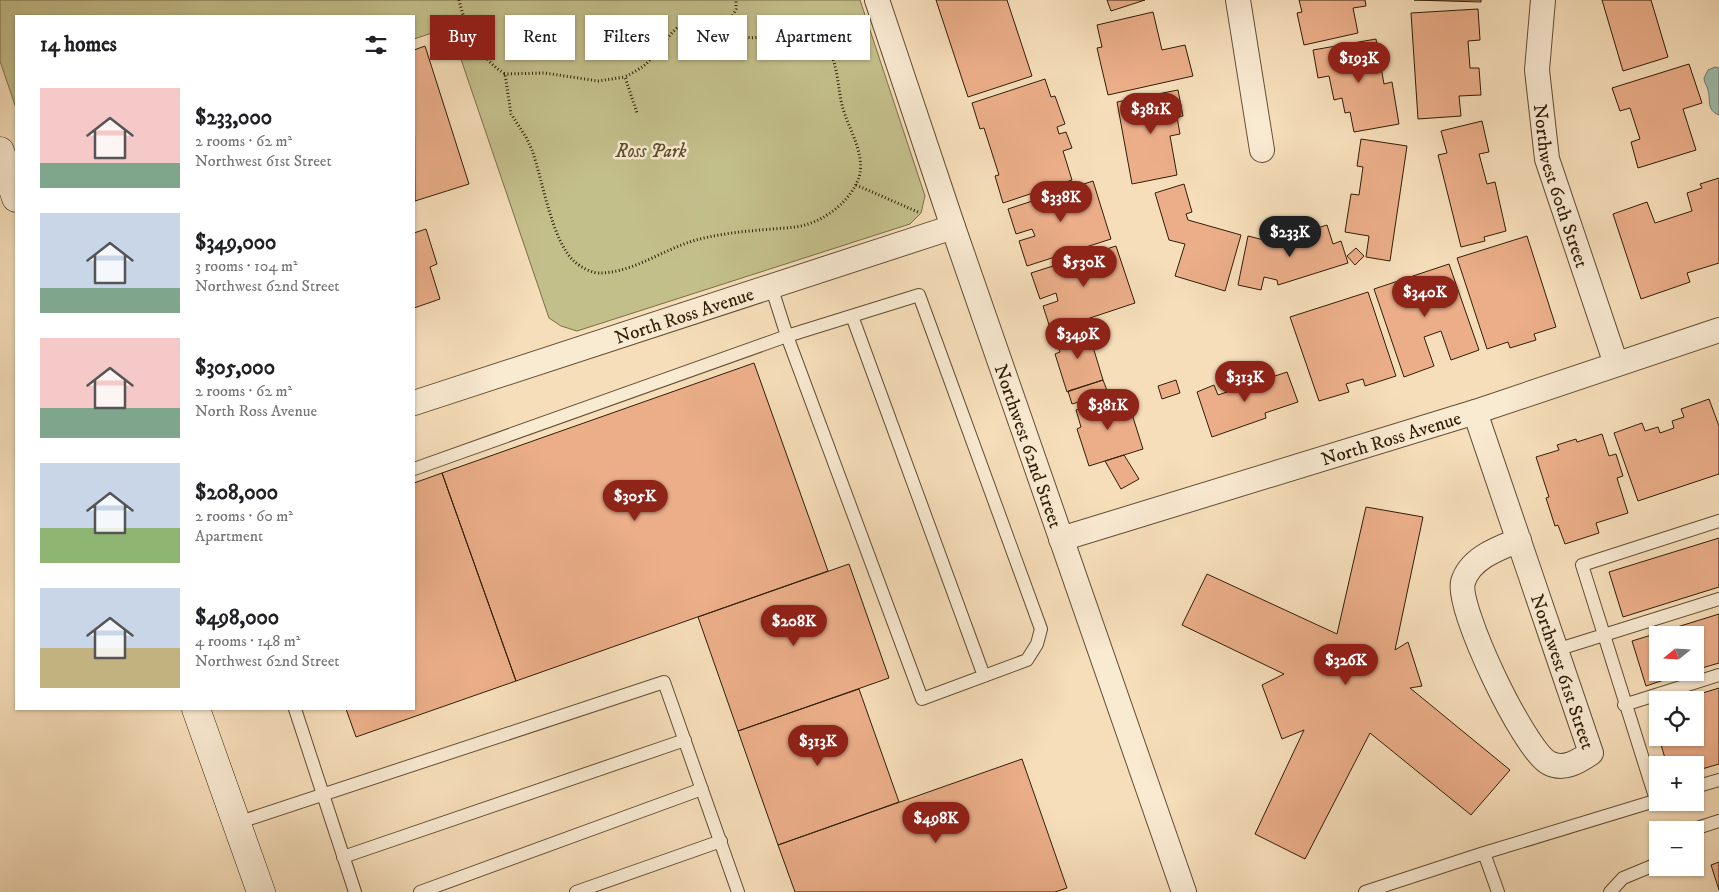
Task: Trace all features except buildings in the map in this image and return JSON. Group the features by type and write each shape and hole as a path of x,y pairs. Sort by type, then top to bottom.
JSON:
{"main road":[{"path":"0,151 15,195"},
{"path":"196,710 261,892"}],"street":[{"name":"Northwest 62nd Street","path":"877,0 953,227 1184,892"},
{"path":"1238,0 1262,150"},
{"name":"Northwest 60th Street","path":"1543,0 1537,70 1547,159 1616,364"},
{"name":"North Ross Avenue","path":"415,403 953,227"},
{"name":"North Ross Avenue","path":"1061,539 1475,412 1719,330"},
{"name":"Northwest 61st Street","path":"1475,412 1519,540 1591,753 1578,762 1564,766 1550,764 1538,755 1509,710 1476,635 1462,592 1463,581 1469,571 1486,554 1519,540"}],"lane":[{"path":"415,470 788,336 919,295 1041,629 1038,644 1027,660 922,699 788,336 771,286"},
{"path":"852,316 984,676"},
{"path":"1649,777 1602,636 1582,565 1719,521"},
{"path":"1556,650 1719,599"},
{"path":"1624,705 1719,675"},
{"path":"237,822 664,682 738,892"},
{"path":"295,710 324,793 354,892"},
{"path":"343,857 685,740"},
{"path":"1704,785 1719,780"},
{"path":"420,892 702,789"},
{"path":"1365,892 1649,802"},
{"path":"1704,826 1719,821"},
{"path":"576,892 721,841"},
{"path":"1484,853 1498,892"},
{"path":"1610,892 1623,878 1649,867"}],"path":[{"path":"459,0 468,29 478,47 494,67 504,74 545,73 598,81 625,77 646,64 678,28"},
{"path":"733,15 736,9 736,0"},
{"path":"504,74 510,114 526,137 532,150 559,242 576,263 598,274 640,264 698,239 726,233 804,226 845,201 856,185 861,168 857,144 844,116 836,68 830,52 818,39 806,32 782,31 747,37"},
{"path":"625,77 638,113"},
{"path":"856,185 953,227"}],"green space":[{"name":"Ross Park","path":"0,0 860,0 865,15 757,15 757,60 870,60 870,30 925,196 921,213 910,224 577,331 561,326 549,318 461,60 495,60 495,15 430,15 430,34 415,39 415,15 15,15 15,105 0,61"}],"shaded area":[{"path":"1715,67 1719,68 1719,115 1711,108 1704,80 1708,70"}]}
